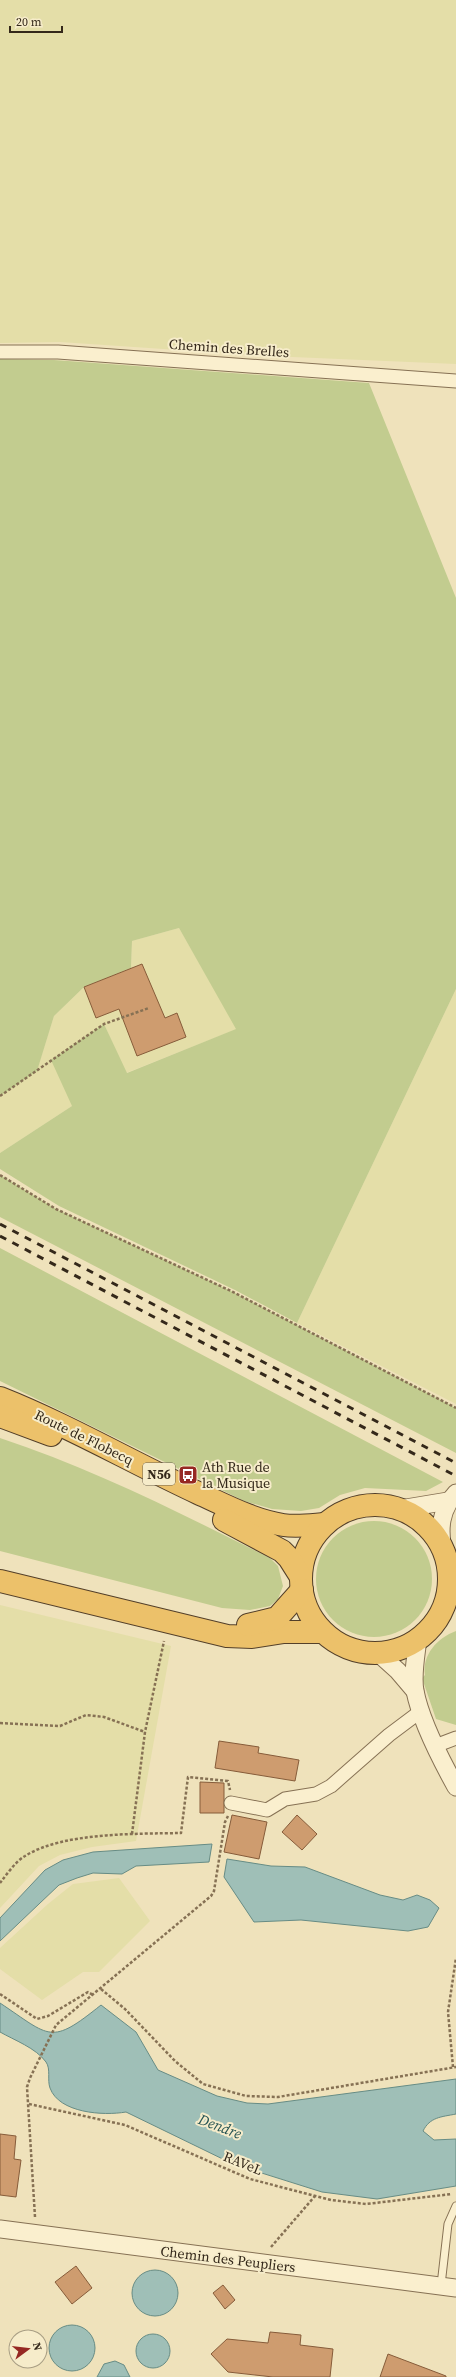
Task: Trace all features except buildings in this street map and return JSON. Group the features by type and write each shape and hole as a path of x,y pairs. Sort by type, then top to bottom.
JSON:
{"highway":[{"name":"Route de Flobecq","path":"0,1398 53,1421 174,1482 251,1517 282,1525 302,1526 325,1524"},
{"name":"Route de Flobecq","path":"0,1416 74,1444 246,1531 282,1551 289,1558 301,1584"},
{"name":"N56","path":"424,1634 440,1615 446,1600 449,1583 449,1563 433,1533 418,1519 400,1509 384,1505 361,1507 338,1514 325,1524 308,1548 301,1584 306,1606 322,1632 350,1649 378,1653 392,1651 456,1618"},
{"path":"0,1566 224,1624 255,1624 277,1618 301,1584"},
{"path":"4,1584 241,1638 284,1632 322,1632"}],"street":[{"name":"Chemin des Brelles","path":"0,352 58,352 456,381"},
{"path":"400,1509 452,1497"},
{"path":"449,1563 439,1531 452,1497"},
{"path":"424,1634 414,1665 415,1691 435,1746 456,1787"},
{"path":"378,1653 398,1671 415,1691"},
{"path":"231,1803 267,1810 285,1800 316,1794 326,1788 421,1711"},
{"path":"435,1746 456,1738"},
{"name":"Chemin des Peupliers","path":"0,2229 448,2287"}],"lane":[{"path":"448,2287 448,2224 456,2206"}],"path":[{"path":"0,1096 104,1024 149,1008"},
{"path":"0,1175 56,1209 233,1292 456,1408"},
{"path":"132,1834 145,1732 167,1622"},
{"path":"0,1723 60,1726 86,1716 104,1717 145,1732"},
{"path":"0,1882 24,1856 51,1845 92,1837 132,1834 181,1833 188,1777 228,1781 231,1803 230,1814 225,1822 214,1891 211,1896 101,1989 65,2017 53,2029 30,2078 28,2095 35,2205 33,2233"},
{"path":"101,1989 125,2009 175,2061 203,2084 246,2096 278,2097 454,2067 448,2012 456,1958"},
{"path":"0,1994 37,2019 48,2016 88,1992 93,1995"},
{"name":"RAVeL","path":"29,2104 124,2126 250,2179 315,2196 366,2204 456,2194"},
{"path":"257,2262 315,2196"}],"shaded area":[{"path":"0,0 456,0 456,364 269,356 60,342 0,343"},
{"path":"179,928 237,1029 126,1073 104,1024 72,1106 0,1153 0,1096 37,1070 54,1016 84,987 131,968 132,941"},
{"path":"456,989 456,1404 297,1323"},
{"path":"0,1605 171,1646 136,1841 92,1847 60,1855 39,1866 0,1908"},
{"path":"119,1878 150,1921 99,1972 83,1972 42,2000 0,1969 0,1948 48,1904 73,1884"}],"green space":[{"path":"0,359 54,360 369,383 456,598 456,989 297,1323 235,1290 59,1206 0,1169 0,1153 72,1106 51,1060 104,1024 127,1073 236,1029 179,928 132,941 131,968 84,987 54,1016 37,1071 0,1096"},
{"path":"0,1175 56,1209 233,1292 456,1408 456,1453 0,1217"},
{"path":"0,1248 443,1482 426,1491 365,1488 340,1495 319,1508 301,1511 272,1509 244,1501 0,1381"},
{"path":"0,1438 35,1450 104,1478 270,1558 278,1566 283,1586 278,1599 270,1606 250,1610 222,1608 0,1551"},
{"path":"374,1521 396,1525 415,1538 428,1557 432,1579 428,1601 415,1620 396,1633 374,1637 352,1633 333,1620 320,1601 316,1579 320,1557 333,1538 352,1525"},
{"path":"456,1631 456,1725 436,1719 422,1678 425,1675 428,1654 432,1648 443,1638"}],"water":[{"path":"212,1844 209,1862 136,1866 122,1874 93,1873 59,1885 0,1941 0,1918 45,1870 63,1860 93,1852"},
{"path":"227,1859 271,1866 305,1867 380,1895 403,1900 417,1895 430,1900 439,1908 428,1927 408,1931 301,1920 254,1922 224,1877"},
{"name":"Dendre","path":"0,2003 30,2023 50,2032 60,2031 71,2027 101,2005 136,2032 158,2070 217,2096 247,2103 268,2104 456,2079 456,2114 436,2118 426,2126 423,2131 434,2140 456,2139 456,2186 377,2199 322,2192 233,2164 126,2112 94,2113 72,2108 62,2103 50,2088 49,2071 46,2062 42,2057 31,2048 0,2032"},
{"path":"150,2270 160,2270 168,2274 174,2280 178,2288 178,2298 174,2306 168,2312 160,2316 150,2316 142,2312 136,2306 132,2298 132,2288 136,2280 142,2274"},
{"path":"72,2325 85,2329 91,2335 95,2348 91,2361 85,2367 72,2371 59,2367 53,2361 49,2348 53,2335 59,2329"},
{"path":"153,2334 165,2339 170,2351 165,2363 153,2368 141,2363 136,2351 141,2339"},
{"path":"115,2361 124,2365 130,2377 97,2377 104,2364"}],"railway":[{"path":"0,1224 456,1463"},
{"path":"0,1236 456,1476"}],"place":[{"name":"Ath Rue de la Musique","path":"188,1475"}]}
